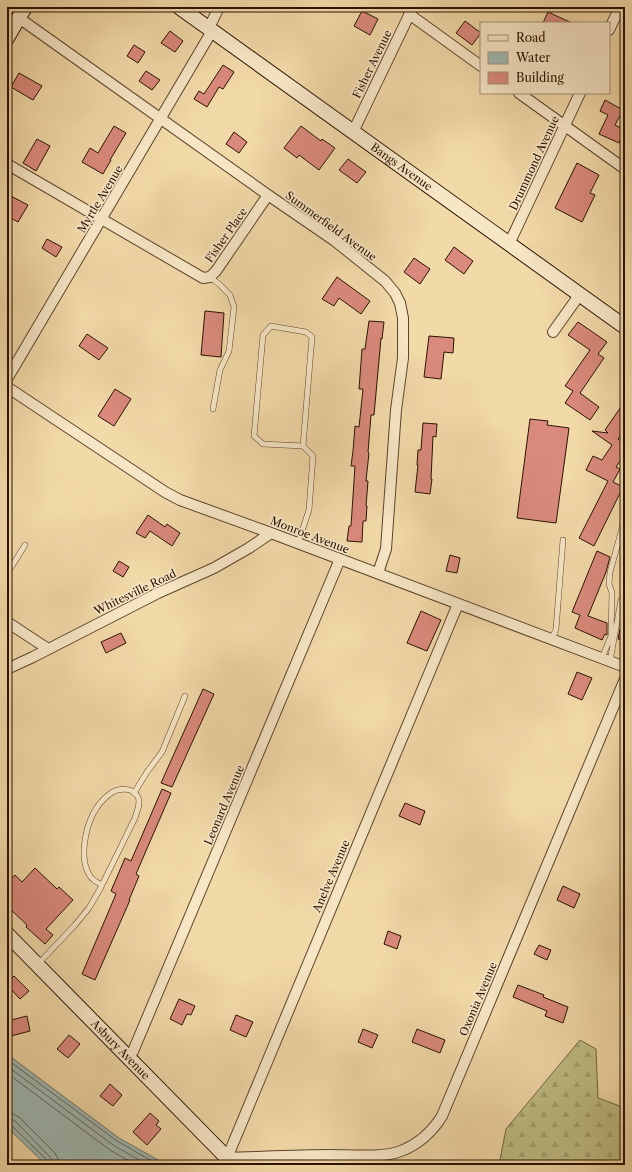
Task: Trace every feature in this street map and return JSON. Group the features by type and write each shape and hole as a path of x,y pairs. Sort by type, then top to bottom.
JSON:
{"street":[{"name":"Bangs Avenue","path":"179,7 625,327"},
{"name":"Myrtle Avenue","path":"7,379 161,119 211,30 219,7"},
{"path":"411,11 480,65"},
{"name":"Fisher Avenue","path":"353,132 411,11"},
{"path":"610,28 621,11"},
{"path":"7,38 22,12"},
{"name":"Summerfield Avenue","path":"22,12 161,119 335,241 385,281 395,293 400,303 404,318 403,358 396,410 386,549 378,573"},
{"path":"520,94 625,169"},
{"name":"Drummond Avenue","path":"509,244 580,94"},
{"path":"7,164 101,220"},
{"name":"Fisher Place","path":"101,220 197,275 203,278 210,277 216,271 268,195"},
{"path":"553,332 580,294"},
{"name":"Monroe Avenue","path":"7,387 165,492 180,500 378,573 625,667"},
{"name":"Whitesville Road","path":"7,669 158,593 214,568 249,548 271,533"},
{"name":"Leonard Avenue","path":"129,1059 340,559"},
{"name":"Anelve Avenue","path":"230,1162 458,604"},
{"path":"7,622 48,649"},
{"name":"Oxonia Avenue","path":"230,1162 315,1155 381,1154 400,1151 415,1144 435,1127 442,1116 625,679"},
{"name":"Asbury Avenue","path":"7,934 230,1162"}],"lane":[{"path":"210,277 230,295 234,307 228,352 220,370 214,409"},
{"path":"298,543 309,510 313,456 303,446 263,444 254,436 263,335 271,326 306,332 312,337 303,446"},
{"path":"606,659 610,636 612,593 609,584 610,572 623,525"},
{"path":"552,639 556,629 563,540"},
{"path":"7,574 25,545"},
{"path":"606,659 621,600 625,597"},
{"path":"134,793 162,752 185,696"},
{"path":"38,965 89,908 102,885 135,818 139,805 138,797 127,789 120,789 112,793 101,803 93,814 87,828 84,851 85,863 89,876 102,885"}],"green space":[{"path":"580,1040 596,1049 598,1098 625,1108 625,1165 499,1165 506,1129"}],"water":[{"path":"7,1056 11,1057 119,1138 167,1165 46,1165 7,1127"}],"building":[{"path":"362,11 378,19 370,35 354,26"},
{"path":"548,12 570,22 543,22"},
{"path":"465,21 480,32 480,34 472,45 456,33"},
{"path":"170,31 183,41 175,52 161,43"},
{"path":"134,45 145,52 138,63 127,56"},
{"path":"223,65 234,72 223,89 219,87 207,107 194,99 199,91 204,94"},
{"path":"146,71 160,80 152,90 139,81"},
{"path":"19,73 42,86 33,100 11,87"},
{"path":"605,100 623,110 615,125 625,130 619,143 599,134 608,115 600,111"},
{"path":"114,126 126,133 103,174 82,162 90,148 98,153"},
{"path":"301,126 321,141 322,139 335,148 319,170 299,155 297,158 284,148"},
{"path":"234,132 247,142 239,153 226,144"},
{"path":"37,139 50,146 36,171 23,163"},
{"path":"348,159 366,172 357,183 339,170"},
{"path":"577,163 599,175 590,193 595,195 582,222 555,208"},
{"path":"7,194 28,205 18,222 7,216"},
{"path":"47,239 62,247 56,257 42,248"},
{"path":"454,247 473,261 464,274 445,260"},
{"path":"414,258 430,269 420,284 404,272"},
{"path":"337,277 370,301 361,314 339,298 334,306 322,299"},
{"path":"205,311 224,313 221,357 201,355"},
{"path":"369,321 384,322 382,339 381,338 374,415 371,415 366,481 368,481 366,521 363,521 362,542 347,541 349,526 351,526 355,466 351,466 355,426 359,427 363,389 359,389 362,349 365,349"},
{"path":"578,322 607,342 598,354 604,358 580,393 599,407 590,420 565,403 573,391 565,386 590,350 568,335"},
{"path":"87,334 108,348 99,360 79,346"},
{"path":"429,336 454,338 453,353 444,352 441,379 424,377"},
{"path":"115,389 131,399 114,426 98,416"},
{"path":"625,401 625,429 618,439 625,444 625,454 616,467 620,469 613,482 623,487 594,546 579,538 608,481 586,470 593,456 602,460 612,445 592,431 608,433 605,430"},
{"path":"530,419 548,421 547,425 569,428 556,523 517,518"},
{"path":"423,423 437,424 436,437 433,436 432,479 430,494 415,492 418,450 421,450"},
{"path":"148,515 165,527 167,524 180,533 172,546 150,531 145,538 136,533"},
{"path":"597,551 610,557 606,572 588,616 607,623 607,635 605,634 602,640 575,628 580,615 572,612"},
{"path":"450,555 460,558 457,573 446,571"},
{"path":"119,561 129,567 123,577 113,571"},
{"path":"421,611 441,620 427,651 407,643"},
{"path":"620,629 625,631 625,641 618,639"},
{"path":"121,633 126,643 106,653 101,642"},
{"path":"577,672 592,678 582,700 568,694"},
{"path":"203,689 214,694 172,787 161,783"},
{"path":"162,789 171,793 136,874 139,876 130,900 95,980 82,974 116,894 111,891 125,858 131,861"},
{"path":"405,803 425,811 420,825 399,816"},
{"path":"35,868 57,889 59,887 73,900 46,929 53,935 45,944 26,927 27,925 7,906 7,884 15,875 22,882"},
{"path":"563,886 580,894 574,908 557,900"},
{"path":"388,931 401,936 397,949 384,944"},
{"path":"539,945 551,950 547,960 534,954"},
{"path":"14,976 29,991 20,999 7,985 7,982"},
{"path":"518,985 544,995 543,997 568,1007 563,1023 545,1016 547,1011 513,997"},
{"path":"179,999 195,1006 191,1015 187,1014 182,1025 170,1019"},
{"path":"236,1015 253,1022 246,1037 230,1030"},
{"path":"27,1016 30,1031 7,1037 7,1021"},
{"path":"363,1029 378,1035 372,1048 358,1042"},
{"path":"417,1029 445,1040 440,1053 412,1042"},
{"path":"69,1035 80,1044 68,1058 57,1049"},
{"path":"110,1084 122,1095 113,1106 100,1096"},
{"path":"150,1113 159,1121 156,1125 161,1129 147,1145 133,1132"}]}
